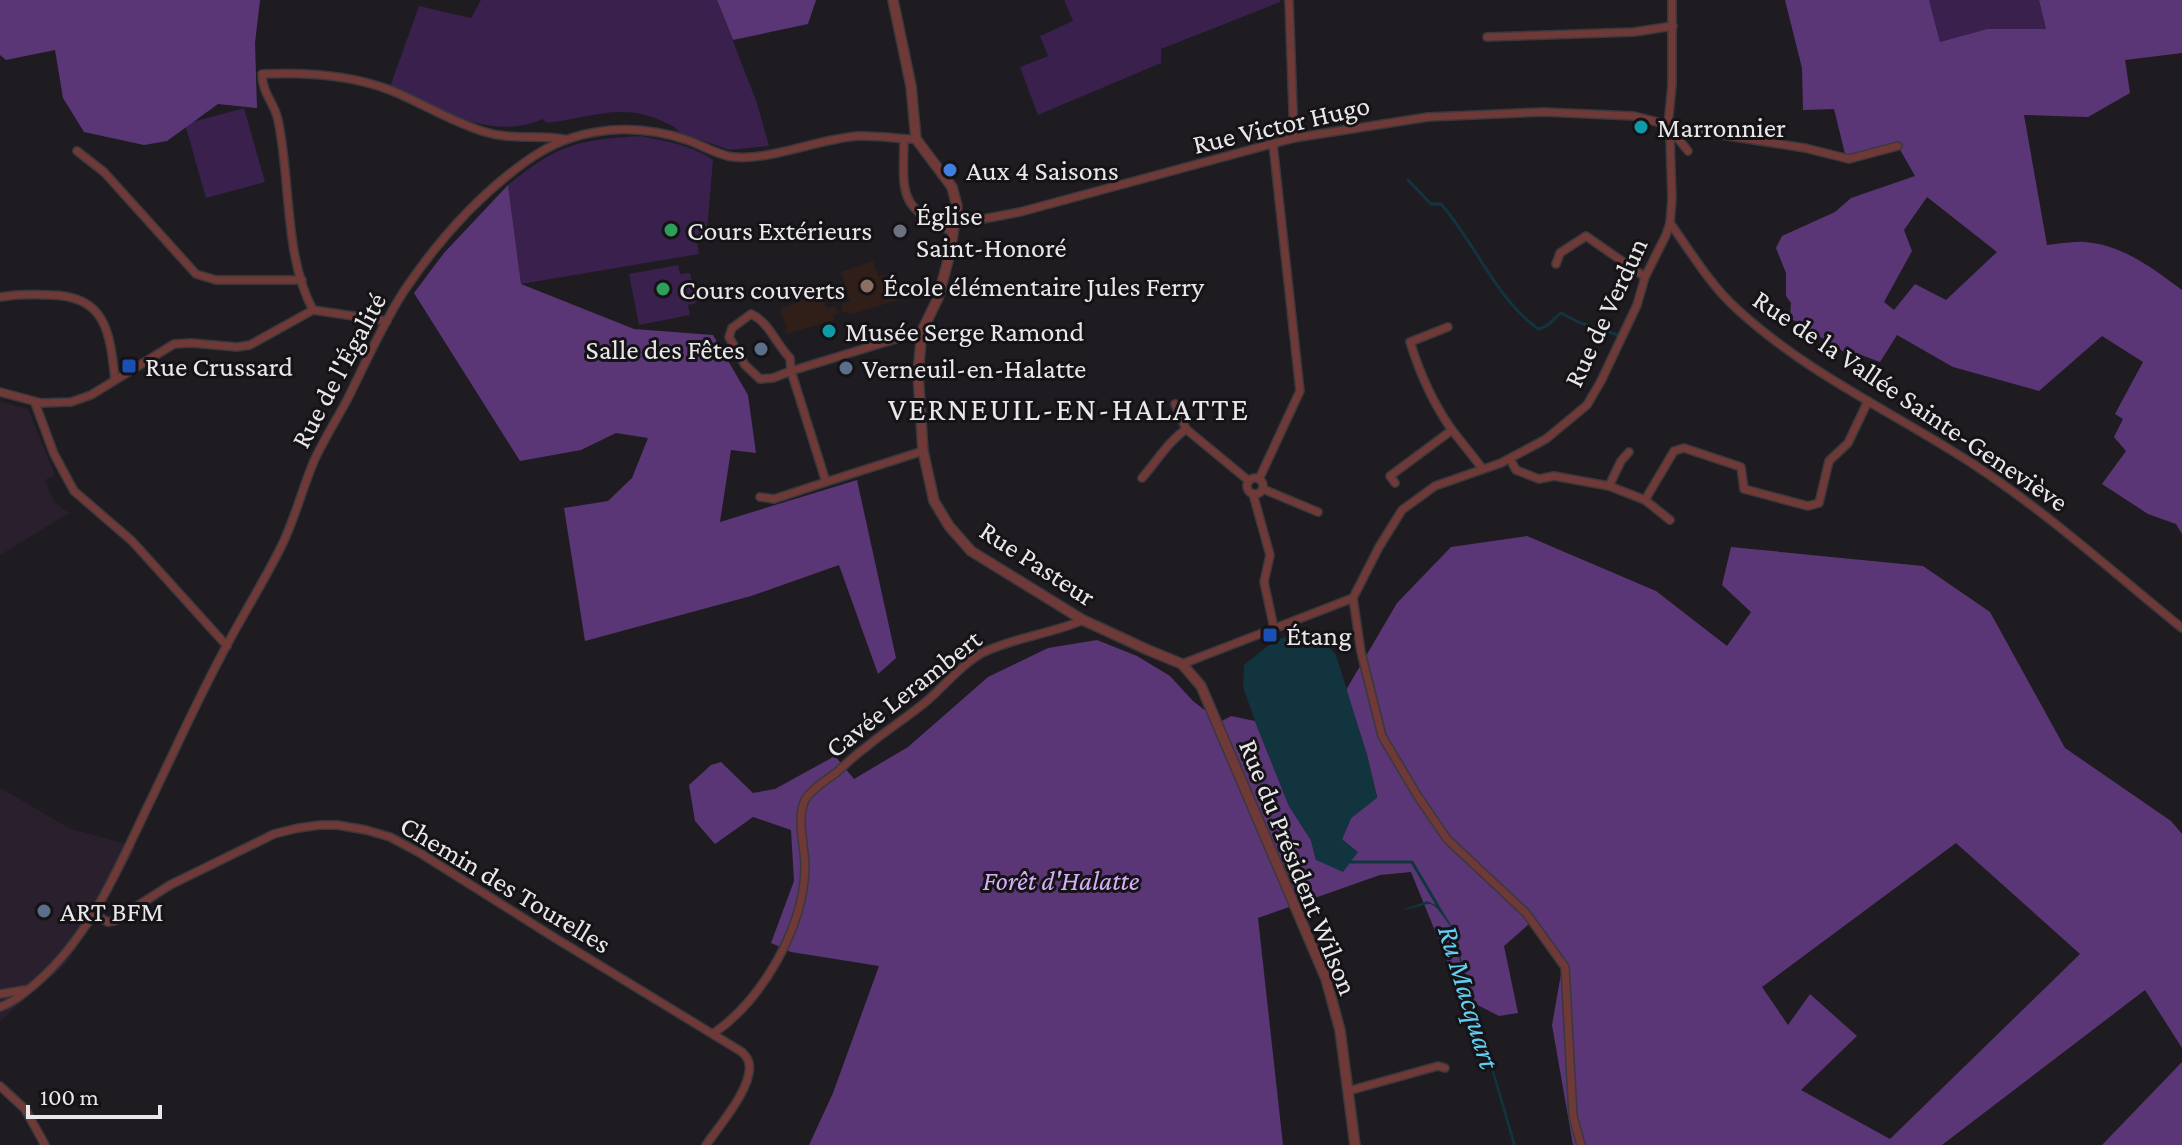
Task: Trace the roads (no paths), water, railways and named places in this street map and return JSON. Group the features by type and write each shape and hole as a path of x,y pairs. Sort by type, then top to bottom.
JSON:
{"street":[{"path":"893,0 911,88 916,139 952,187 956,198 956,218"},
{"path":"1289,0 1294,138"},
{"name":"Rue de Verdun","path":"1353,598 1402,510 1435,486 1510,459 1546,439 1587,405 1601,381 1637,305 1645,277 1670,223 1672,199 1668,125 1672,85 1672,0"},
{"path":"1487,37 1634,32 1673,26"},
{"path":"313,310 292,236 278,120 263,86 262,74 304,72 377,86 484,132 515,138 567,140"},
{"name":"Rue Victor Hugo","path":"956,218 983,219 1020,212 1294,138 1428,117 1544,112 1634,116 1735,139 1805,148 1849,159 1898,146"},
{"path":"1668,125 1688,151"},
{"name":"Rue de l'Égalité","path":"0,1007 12,1003 39,980 74,943 93,914 227,646 281,547 316,458 387,321 428,257 472,207 530,158 567,140 615,129 638,129 684,138 735,157 860,136 916,139"},
{"path":"904,139 907,200 930,221 953,232"},
{"path":"1259,479 1300,391 1273,144"},
{"path":"77,151 104,172 196,274 216,280 302,280"},
{"name":"Rue Pasteur","path":"956,218 938,298 922,331 918,386 923,451 934,501 965,545 993,566 1083,620 1182,664"},
{"name":"Rue de la Vallée Sainte-Geneviève","path":"1670,223 1715,286 1736,309 1792,352 1939,442 2026,501 2182,628"},
{"path":"1556,264 1560,253 1586,236 1645,277"},
{"path":"0,297 69,295 88,304 100,317 109,338 115,380"},
{"path":"0,392 35,403 71,402 91,395 174,344 250,345 313,310 387,321"},
{"path":"826,482 791,371 790,358 762,319 751,314 732,328 729,337 745,365 760,379 773,378 791,371 922,331"},
{"path":"1448,327 1410,342 1422,378 1438,410 1482,468"},
{"path":"1645,500 1674,451 1684,448 1741,467 1744,489 1808,506 1819,503 1829,461 1848,443 1868,401"},
{"path":"35,403 56,457 74,491 132,541 227,646"},
{"path":"1175,404 1186,429 1249,481"},
{"path":"1142,478 1173,439 1186,429"},
{"path":"1395,483 1390,476 1452,430"},
{"path":"760,497 774,499 923,451"},
{"path":"1609,486 1629,452"},
{"path":"1510,459 1516,470 1539,479 1554,476 1609,486 1645,500 1670,520"},
{"path":"1249,481 1259,479 1264,484 1258,494 1253,494"},
{"path":"1249,481 1248,488 1253,494 1270,555 1264,582 1274,628"},
{"path":"1263,489 1318,512"},
{"path":"1182,664 1353,598 1361,652 1382,736 1447,839 1526,913 1565,967 1573,1116 1581,1145"},
{"name":"Cavée Lerambert","path":"714,1033 743,1010 761,985 782,950 798,914 805,869 804,802 982,653 1083,620"},
{"name":"Rue du Président Wilson","path":"1182,664 1201,686 1326,979 1340,1030 1355,1145"},
{"name":"Chemin des Tourelles","path":"93,914 108,922 114,921 170,885 283,831 320,825 360,828 390,837 742,1052 749,1068 742,1092 706,1145"},
{"path":"0,994 19,991 39,980"},
{"path":"1348,1091 1438,1066 1445,1068"},
{"path":"0,1086 25,1109 45,1145"}],"water":[{"path":"1287,636 1315,638 1336,655 1367,755 1377,798 1351,818 1342,839 1358,852 1343,872 1316,860 1311,840 1289,806 1243,687 1244,665 1273,642"},
{"path":"1427,901 1440,907 1451,925 1516,1145 1513,1145 1450,926 1433,905 1402,910"}],"waterway":[{"name":"Ru Macquart","path":"1408,180 1431,204 1441,204 1509,301 1538,329 1561,313 1618,335"},
{"name":"Ru Macquart","path":"1346,862 1412,862 1438,906"}],"place":[{"name":"Marronnier","path":"1641,127"},
{"name":"Aux 4 Saisons","path":"950,170"},
{"name":"Cours Extérieurs","path":"671,230"},
{"name":"Église Saint-Honoré","path":"900,231"},
{"name":"École élémentaire Jules Ferry","path":"867,286"},
{"name":"Cours couverts","path":"663,289"},
{"name":"Musée Serge Ramond","path":"829,331"},
{"name":"Salle des Fêtes","path":"761,349"},
{"name":"Rue Crussard","path":"129,366"},
{"name":"Verneuil-en-Halatte","path":"846,368"},
{"name":"Étang","path":"1270,635"},
{"name":"ART BFM","path":"44,911"}],"district":[{"name":"VERNEUIL-EN-HALATTE","path":"1069,409"}],"park label":[{"name":"Forêt d'Halatte","path":"1061,880"}]}
